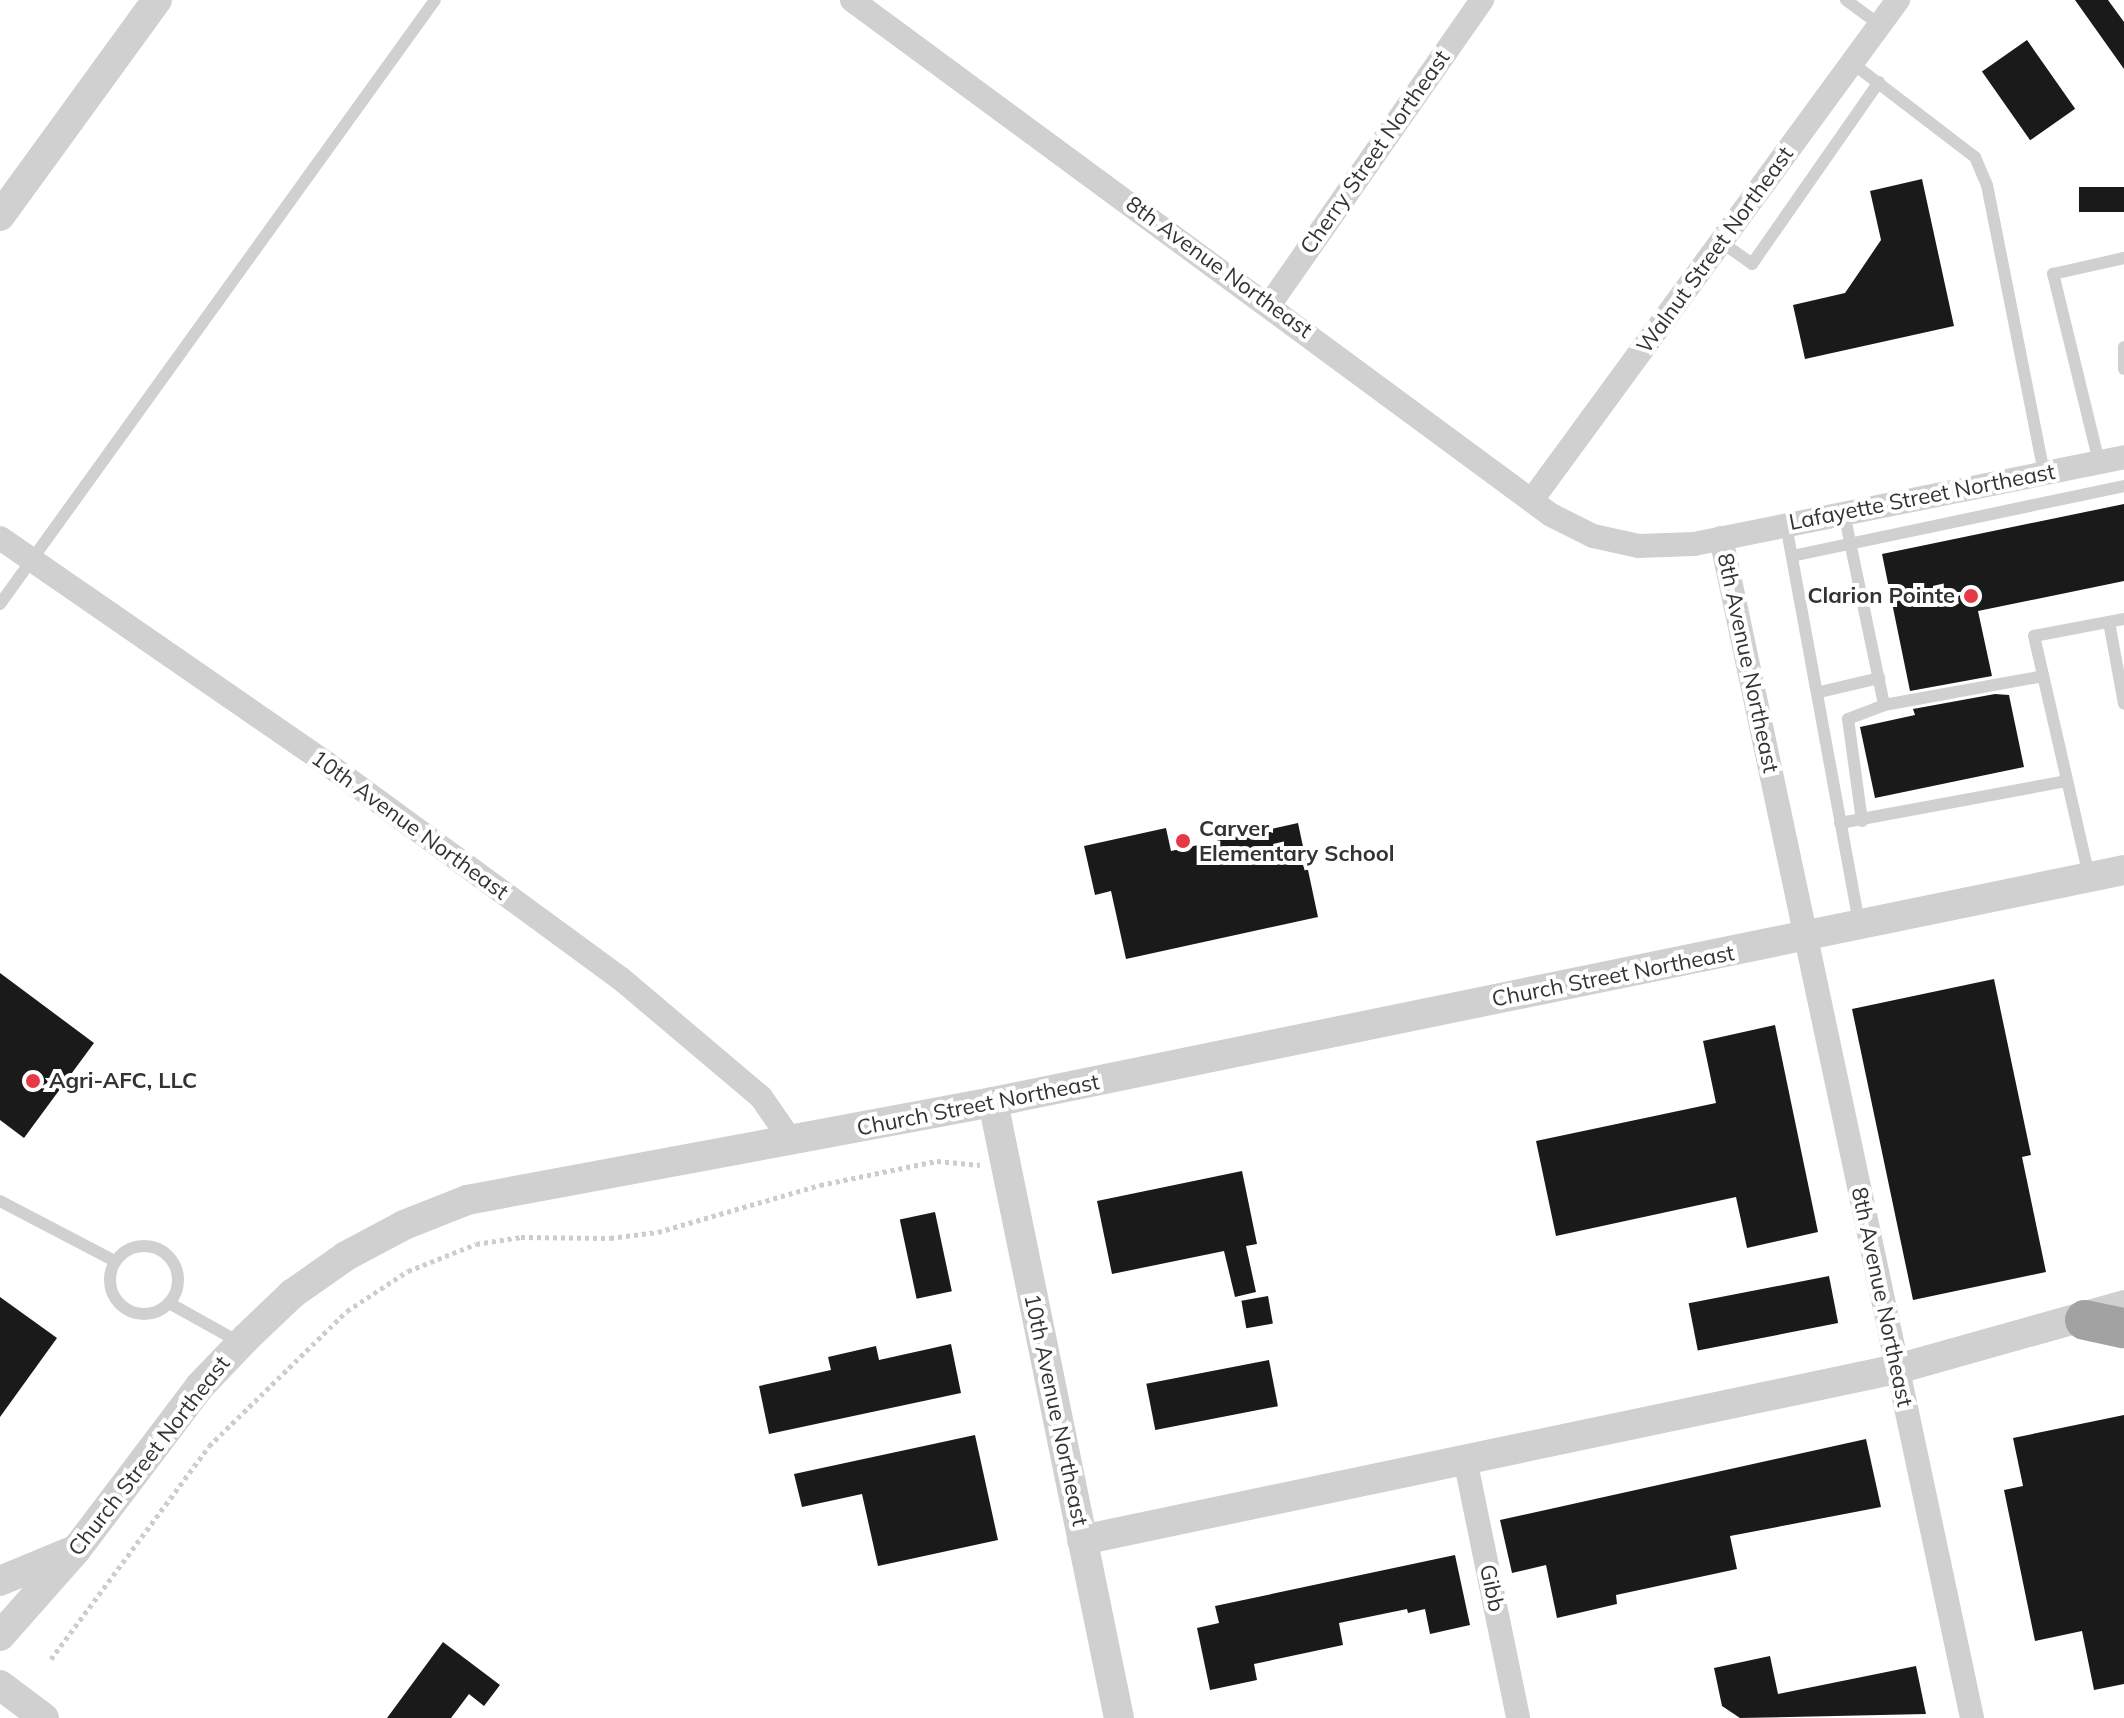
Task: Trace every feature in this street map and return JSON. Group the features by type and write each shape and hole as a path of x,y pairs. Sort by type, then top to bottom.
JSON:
{"highway":[{"path":"2085,1320 2124,1328"}],"street":[{"path":"0,216 157,0"},
{"name":"8th Avenue Northeast","path":"852,0 1572,527 1616,542 1667,547 1721,538 1972,1718"},
{"name":"Cherry Street Northeast","path":"1270,304 1482,0"},
{"name":"Walnut Street Northeast","path":"1532,500 1898,0"},
{"name":"Lafayette Street Northeast","path":"1721,538 2124,457"},
{"name":"10th Avenue Northeast","path":"0,538 326,763 620,978 761,1097 792,1142"},
{"name":"Church Street Northeast","path":"0,1636 76,1550 200,1386 292,1294 346,1256 467,1200 792,1142 993,1102 2124,870"},
{"name":"10th Avenue Northeast","path":"993,1102 1119,1718"},
{"path":"1082,1540 1897,1369 2085,1320 2124,1305"},
{"name":"Gibb","path":"1465,1459 1518,1718"},
{"path":"0,1581 76,1550"},
{"path":"0,1685 39,1718"}],"lane":[{"path":"0,604 435,0"},
{"path":"1846,0 1880,25"},
{"path":"1852,63 1975,157 1987,185 2044,472"},
{"path":"1721,242 1752,264 1879,82"},
{"path":"2099,462 2053,274 2124,258"},
{"path":"2124,347 2124,369"},
{"path":"1792,556 2124,486"},
{"path":"1844,513 1884,705"},
{"path":"1786,525 1820,692 1859,926"},
{"path":"2089,877 2034,636 2124,619"},
{"path":"2109,622 2124,704"},
{"path":"1862,821 1848,719 1884,705 2043,676"},
{"path":"1820,692 1879,678"},
{"path":"1840,823 2067,781"},
{"path":"0,1201 115,1261"},
{"path":"133,1248 165,1253 177,1271 169,1303 150,1314 128,1311 110,1283 115,1261 133,1248"},
{"path":"169,1303 241,1343"}],"path":[{"path":"51,1659 209,1446 347,1311 408,1271 476,1244 521,1237 610,1238 658,1232 820,1185 937,1161 973,1167 1004,1159"}],"building":[{"path":"2075,0 2108,0 2124,22 2124,69"},
{"path":"2027,40 2075,109 2030,140 1982,72"},
{"path":"1922,179 1954,326 1805,359 1793,305 1845,293 1881,240 1870,191"},
{"path":"2079,187 2124,187 2124,212 2079,212"},
{"name":"Clarion Pointe","path":"2124,504 2124,581 1978,611 1992,676 1910,691 1882,554"},
{"path":"1995,694 2009,695 2024,767 1875,798 1860,727 1915,715 1913,709"},
{"path":"1298,823 1318,917 1126,959 1111,891 1095,895 1084,846 1166,828 1171,851"},
{"name":"Agri-AFC, LLC","path":"0,973 94,1043 24,1138 0,1120"},
{"path":"1994,979 2031,1155 2022,1157 2046,1272 1913,1300 1852,1009"},
{"path":"1775,1025 1818,1232 1747,1248 1736,1197 1556,1236 1536,1141 1716,1103 1703,1041"},
{"path":"1242,1171 1257,1244 1246,1246 1256,1292 1235,1297 1224,1251 1112,1274 1097,1201"},
{"path":"935,1212 952,1291 917,1299 900,1219"},
{"path":"1829,1276 1838,1323 1698,1350 1689,1303"},
{"path":"1268,1296 1273,1324 1246,1328 1241,1301"},
{"path":"0,1297 57,1338 0,1417"},
{"path":"951,1344 961,1393 769,1434 759,1386 831,1370 828,1357 876,1346 879,1360"},
{"path":"1269,1360 1278,1406 1155,1430 1146,1384"},
{"path":"2124,1415 2124,1684 2094,1690 2082,1631 2035,1641 2004,1490 2023,1486 2013,1438"},
{"path":"975,1435 998,1540 878,1566 862,1494 802,1507 794,1474"},
{"path":"1866,1439 1881,1507 1730,1536 1737,1569 1616,1595 1617,1604 1557,1618 1546,1565 1512,1573 1500,1520"},
{"path":"1455,1555 1470,1625 1430,1634 1425,1609 1408,1613 1407,1609 1339,1623 1343,1645 1254,1664 1257,1680 1210,1690 1197,1628 1219,1623 1215,1606"},
{"path":"443,1642 500,1685 484,1706 469,1694 451,1718 387,1718"},
{"path":"1770,1656 1778,1694 1916,1666 1926,1714 1740,1718 1722,1706 1714,1668"}],"place":[{"name":"Clarion Pointe","path":"1971,596"},
{"name":"Carver Elementary School","path":"1183,841"},
{"name":"Agri-AFC, LLC","path":"33,1081"}]}
